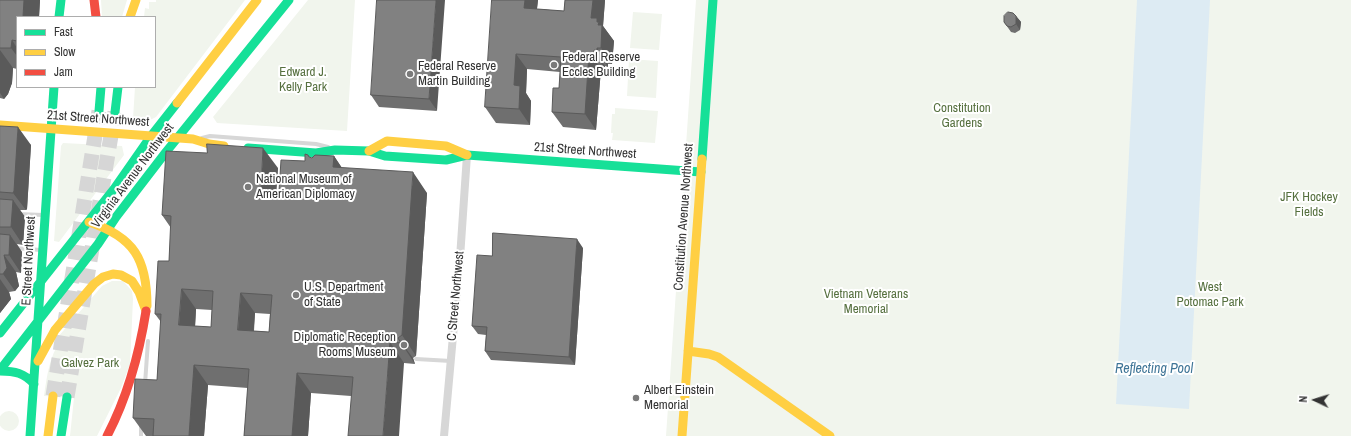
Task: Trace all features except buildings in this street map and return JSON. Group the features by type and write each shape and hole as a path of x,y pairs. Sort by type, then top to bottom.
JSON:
{"main road":[{"path":"59,16 61,0"},
{"path":"94,0 96,16"},
{"path":"130,16 136,0"},
{"name":"Virginia Avenue Northwest","path":"0,333 114,189 151,136 257,0"},
{"name":"Virginia Avenue Northwest","path":"0,370 177,138 289,0"},
{"name":"Constitution Avenue Northwest","path":"682,436 713,0"},
{"name":"E Street Northwest","path":"30,436 36,367 42,250 54,88"},
{"path":"99,110 101,88"},
{"path":"115,112 118,88"},
{"name":"21st Street Northwest","path":"0,125 193,139 209,144 316,153 369,151 385,156 446,160 467,155 701,172"},
{"name":"21st Street Northwest","path":"369,151 387,141 446,146 467,155"},
{"path":"88,222 108,228 121,236 141,262 147,281 148,293 146,311 133,376 118,414 107,436"},
{"path":"36,367 55,330 94,284 101,278 112,274 133,280 139,290 146,311"},
{"path":"688,351 718,357 830,436"},
{"path":"0,370 22,373 26,375 34,384"},
{"path":"48,436 54,396"},
{"path":"61,436 67,397"}],"street":[{"name":"C Street Northwest","path":"444,436 467,155"}],"lane":[{"path":"14,213 45,216"},
{"path":"6,248 42,250"},
{"path":"146,311 150,322"},
{"path":"144,390 149,334"},
{"path":"416,359 451,361"},
{"path":"141,436 142,421"}],"green space":[{"path":"101,0 127,0 122,16 102,16"},
{"path":"156,0 245,0 156,117 150,120 133,119 135,88 156,88 156,16 144,16 145,8 149,9 149,2 156,2"},
{"name":"Edward J. Kelly Park","path":"308,0 355,0 347,131 217,123 213,117"},
{"path":"696,0 1351,0 1351,436 666,436"},
{"path":"633,12 662,14 659,50 630,48"},
{"path":"629,59 658,61 656,98 627,96"},
{"path":"615,108 658,111 655,143 612,140 612,114 615,114"},
{"path":"63,143 122,146 124,155 59,242 54,241 61,146"},
{"name":"Galvez Park","path":"112,281 123,281 132,291 133,299 130,364 121,388 97,436 70,436 74,398 44,396 49,367 57,346 61,340 57,338 102,286"},
{"path":"9,411 16,414 19,421 16,428 9,431 2,428 -1,421 2,414"}],"water":[{"name":"Reflecting Pool","path":"1137,0 1210,0 1189,409 1116,404"}],"tunnel":[{"path":"53,396 99,111"},
{"path":"67,397 115,112"}],"traffic: fast":[{"path":"59,16 61,0"},
{"path":"0,370 98,244 116,217 166,152 289,0"},
{"path":"702,159 713,0"},
{"path":"30,436 54,88"},
{"path":"99,111 101,88"},
{"path":"115,112 118,88"},
{"path":"0,333 114,189 151,136 177,103"},
{"path":"248,148 316,153 335,150 369,151 385,156 446,160 467,155 701,172"},
{"path":"0,371 19,373 27,377 34,384"},
{"path":"61,436 67,397"}],"traffic: slow":[{"path":"130,16 136,0"},
{"path":"177,103 257,0"},
{"path":"0,125 193,139 209,144 224,146"},
{"path":"369,151 387,141 446,146 467,155"},
{"path":"682,436 702,159"},
{"path":"89,222 117,235 135,252 141,263 144,275 147,306"},
{"path":"38,361 55,330 94,284 103,277 113,274 121,275 132,281 139,292 146,311"},
{"path":"688,351 718,357 830,436"},
{"path":"48,436 53,396"}],"traffic: jam":[{"path":"94,0 96,16"},
{"path":"107,436 121,406 132,375 146,311"}],"place":[{"name":"Federal Reserve Eccles Building","path":"554,65"},
{"name":"Federal Reserve Martin Building","path":"410,74"},
{"name":"National Museum of American Diplomacy","path":"248,187"},
{"name":"U.S. Department of State","path":"296,295"},
{"name":"Diplomatic Reception Rooms Museum","path":"404,345"},
{"name":"Albert Einstein Memorial","path":"636,398"}],"park label":[{"name":"Constitution Gardens","path":"962,116"},
{"name":"JFK Hockey Fields","path":"1309,206"},
{"name":"West Potomac Park","path":"1210,296"},
{"name":"Vietnam Veterans Memorial","path":"866,302"}]}
